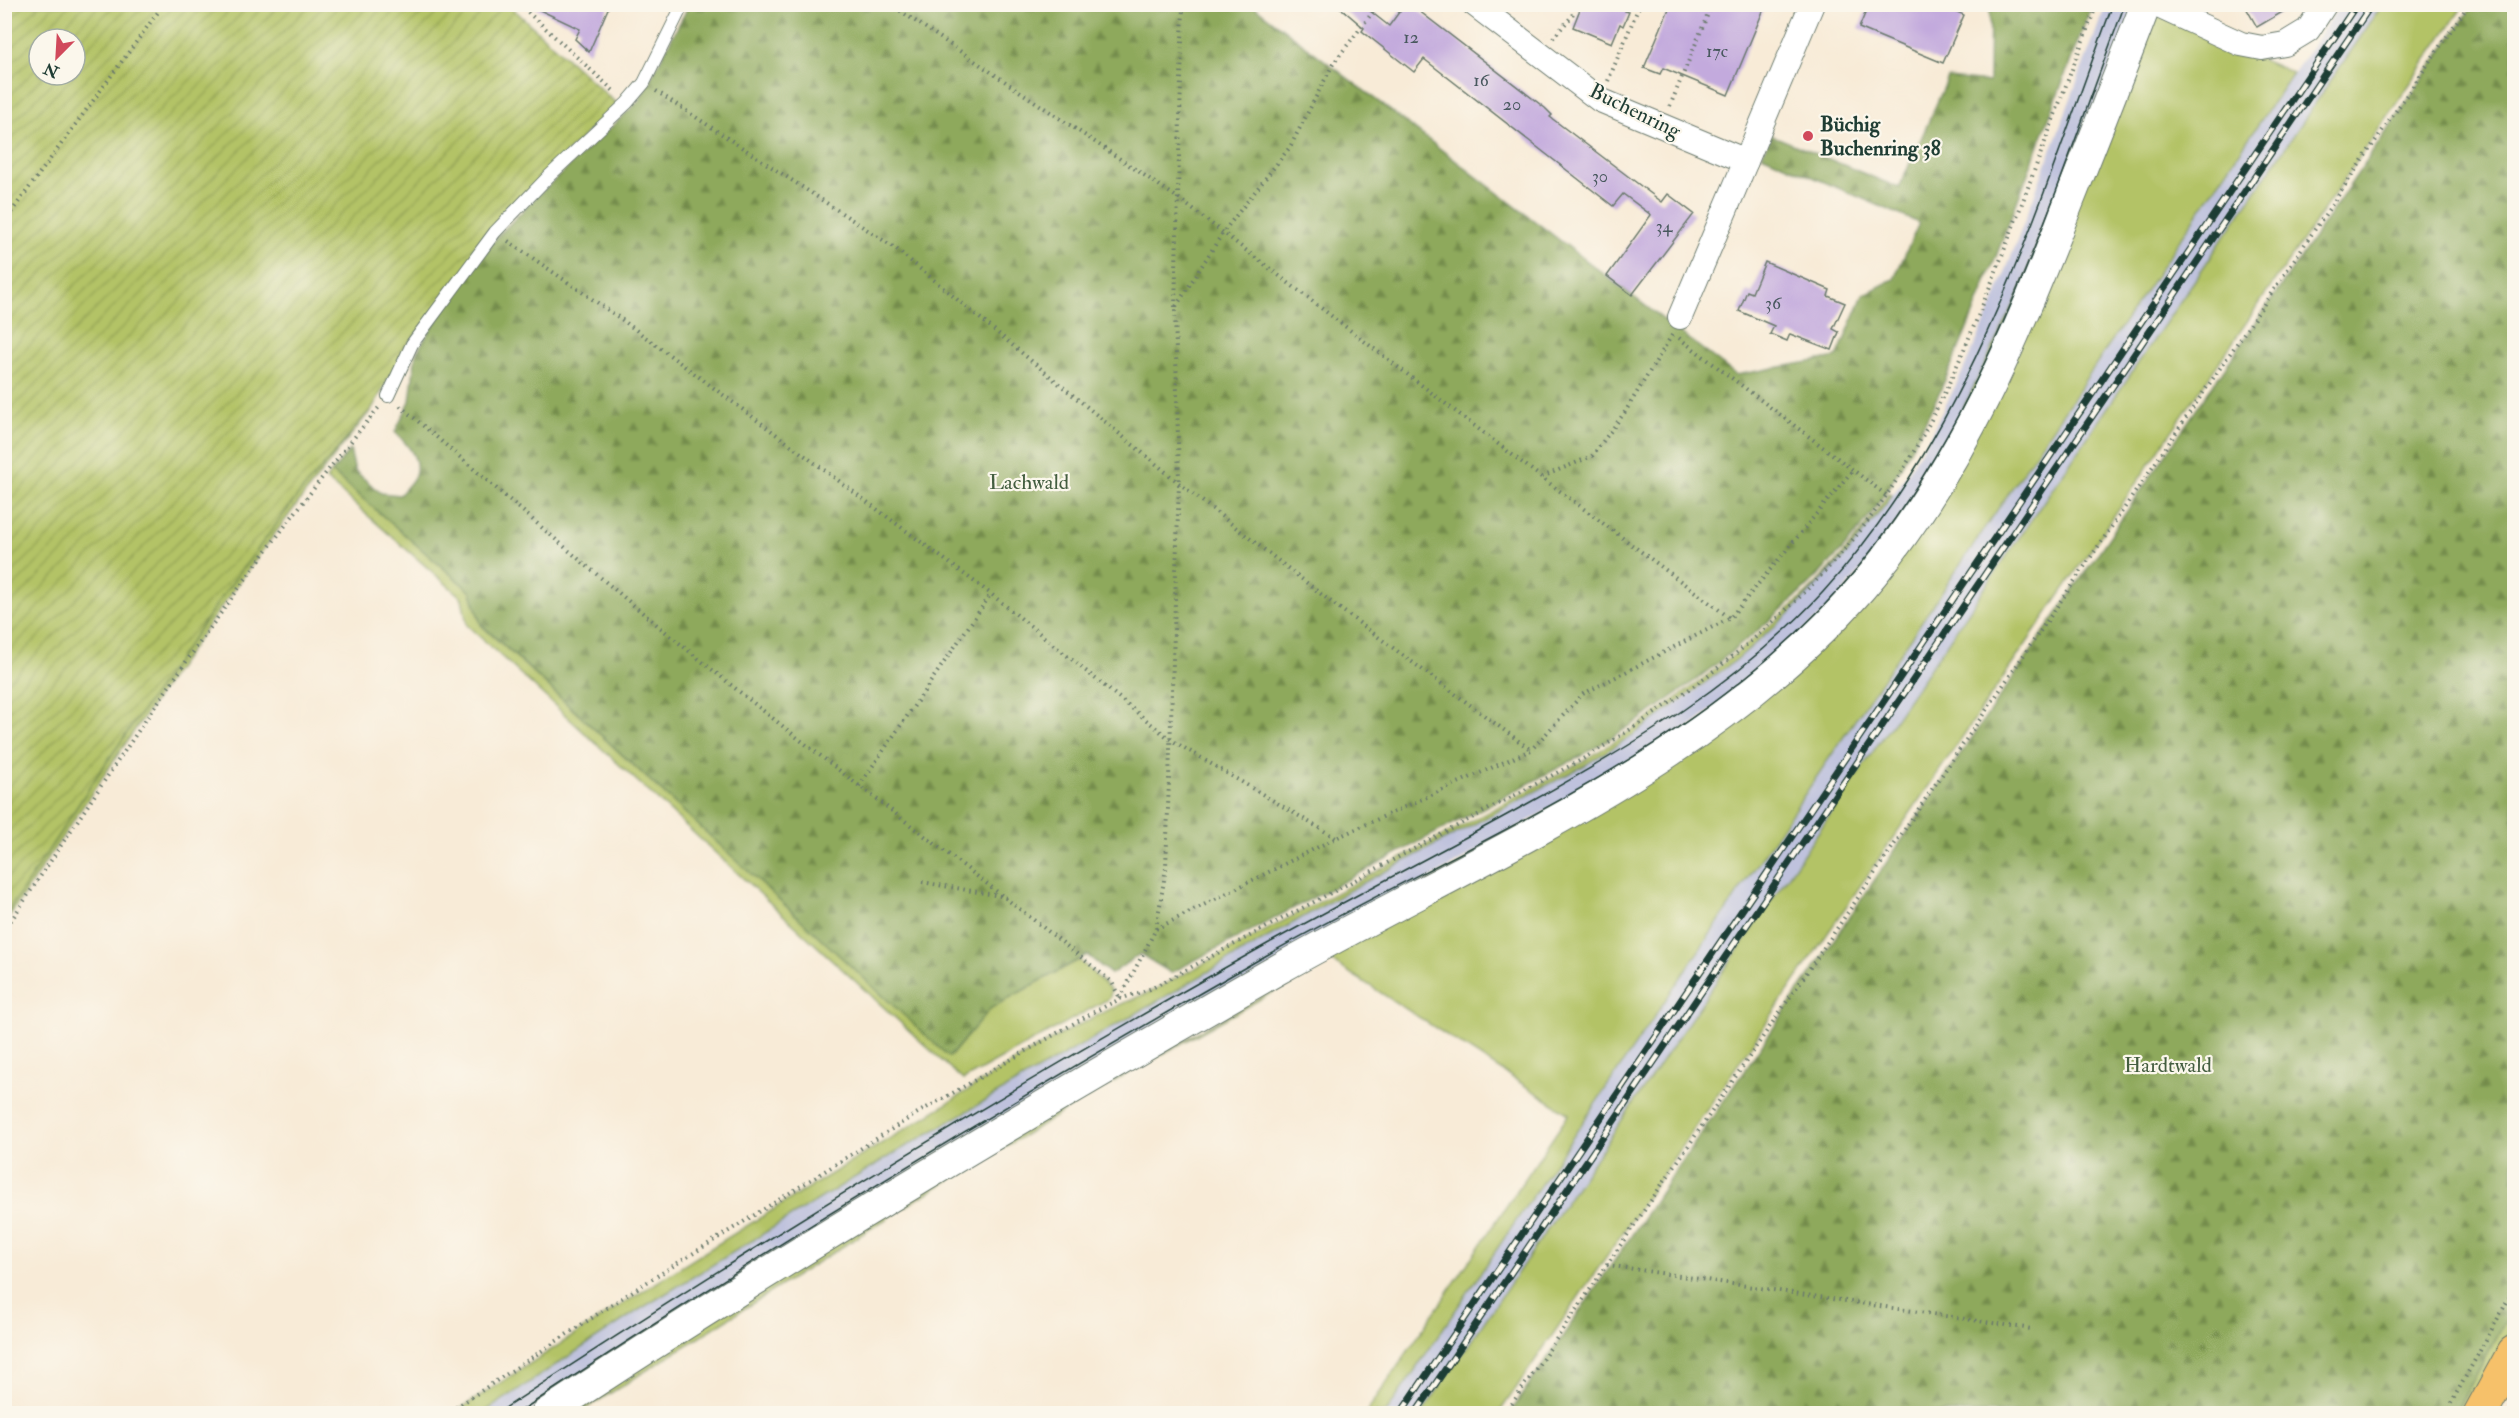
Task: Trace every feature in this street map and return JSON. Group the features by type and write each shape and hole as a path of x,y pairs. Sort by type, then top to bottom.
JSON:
{"main road":[{"path":"2480,1413 2514,1352"}],"street":[{"name":"Buchenring","path":"1474,4 1600,100 1746,162"},
{"path":"1680,317 1812,4"},
{"path":"546,1413 679,1327 911,1185 1119,1062 1283,967 1609,790 1700,731 1760,685 1828,624 1871,576 1925,504 1957,452 1990,391 2020,324 2146,4"},
{"path":"2154,4 2241,44 2262,48 2285,44 2308,30 2325,4"}],"lane":[{"path":"388,396 412,344 495,232 549,176 627,103 644,83 683,4"}],"path":[{"path":"4,222 164,4"},
{"path":"519,4 627,103"},
{"path":"890,4 1224,231 1541,477 1730,618"},
{"path":"1120,999 1156,929 1166,868 1179,483 1175,308 1183,4"},
{"path":"1175,308 1224,231 1290,147 1333,64 1379,4"},
{"path":"1539,54 1572,16 1576,4"},
{"path":"1600,100 1640,4"},
{"path":"1662,125 1712,4"},
{"path":"446,1413 625,1296 916,1114 1120,999 1150,989 1581,760 1631,730 1730,657 1817,581 1870,518 1923,435 1982,306 2097,4"},
{"path":"1505,1413 2469,4"},
{"path":"644,83 895,248 1179,483 1335,605 1531,750"},
{"path":"495,232 621,319 992,594 1171,740 1336,838"},
{"path":"1541,477 1592,456 1625,412 1673,333 1886,495"},
{"path":"4,932 104,781 232,596 318,480 388,396 719,676 859,786 1007,897 1112,982 1120,999"},
{"path":"1156,929 1336,838 1531,750 1583,694 1730,618 1852,471"},
{"path":"859,786 992,594"},
{"path":"922,882 1007,897"},
{"path":"1607,1265 2032,1329"},
{"path":"2445,1413 2514,1289"}],"shaded area":[{"path":"2106,5 2136,5 2011,318 1918,498 1835,603 1696,723 653,1333 528,1413 483,1414 639,1310 893,1154 1348,891 1585,765 1685,699 1736,660 1789,614 1847,554 1900,485 1929,437 1991,310"},
{"path":"2340,5 2383,5 1422,1413 1386,1414"}],"green space":[{"path":"2383,4 2464,5 1499,1413 1422,1413"},
{"path":"5,5 509,5 617,104 546,173 410,342 371,410 299,494 226,591 97,776 5,917"},
{"name":"Lachwald","path":"689,5 1252,5 1736,375 1837,357 1863,295 1894,279 1919,223 1762,155 1771,135 1899,188 1948,78 1989,82 1990,5 2092,5 1979,300 1931,410 1888,489 1859,531 1802,591 1756,632 1692,683 1626,729 1579,757 1171,973 1140,954 1111,974 1087,955 991,1008 949,1057 481,624 471,592 332,472 350,450 355,471 381,493 400,495 414,478 416,463 414,457 408,446 395,432 410,401 416,353 458,286 500,234 639,101"},
{"name":"Hardtwald","path":"2473,5 2514,5 2514,1305 2455,1413 1510,1413"},
{"path":"2157,14 2293,73 1386,1413 1366,1413 1569,1114 1330,960 1125,1075 919,1198 579,1413 562,1414 914,1192 1609,800 1878,582"},
{"path":"371,410 227,598 92,792 5,923 5,917 97,776 226,591 299,494"},
{"path":"332,472 471,592 481,625 950,1057 991,1008 1079,960 1111,990 1110,998 963,1080 467,625 462,598 326,479"},
{"path":"1889,493 1892,496 1847,554 1789,614 1736,660 1633,735 1585,765 1348,891 893,1154 639,1310 483,1413 454,1413 679,1268 1026,1054 1088,1020 1152,991 1582,762 1695,685 1797,602 1847,550"},
{"path":"2514,1305 2514,1327 2466,1413 2455,1414"}],"building":[{"path":"527,4 610,4 589,52 575,39 580,29"},
{"path":"1336,4 1361,4 1389,26 1405,4 1410,4 1545,108 1552,115 1550,117 1662,202 1668,194 1694,214 1632,295 1607,276 1651,215 1623,194 1613,206 1424,59 1414,72 1362,31 1364,28"},
{"path":"1582,4 1628,4 1625,11 1629,12 1623,26 1620,24 1612,43 1573,27"},
{"path":"1671,4 1766,4 1728,95 1663,68 1660,74 1644,68"},
{"path":"1869,4 1940,4 1964,15 1943,63 1859,28"},
{"path":"2244,4 2296,4 2257,27"},
{"path":"1765,262 1830,290 1828,296 1845,303 1833,329 1839,332 1832,350 1790,334 1787,341 1770,334 1774,326 1739,311 1747,291 1752,293"}],"tram line":[{"path":"496,1414 782,1231 1072,1055 1269,943 1605,760 1683,710 1756,655 1823,592 1875,528 1921,459 1961,387 1996,313 2027,236 2113,4"},
{"path":"516,1414 794,1236 1077,1065 1267,955 1582,787 1659,740 1731,689 1798,631 1859,566 1906,503 1946,437 1982,368 2044,224 2125,4"}],"railway":[{"path":"1400,1414 2357,4"},
{"path":"1415,1414 2372,4"}],"place":[{"name":"Büchig Buchenring 38","path":"1808,136"}]}
